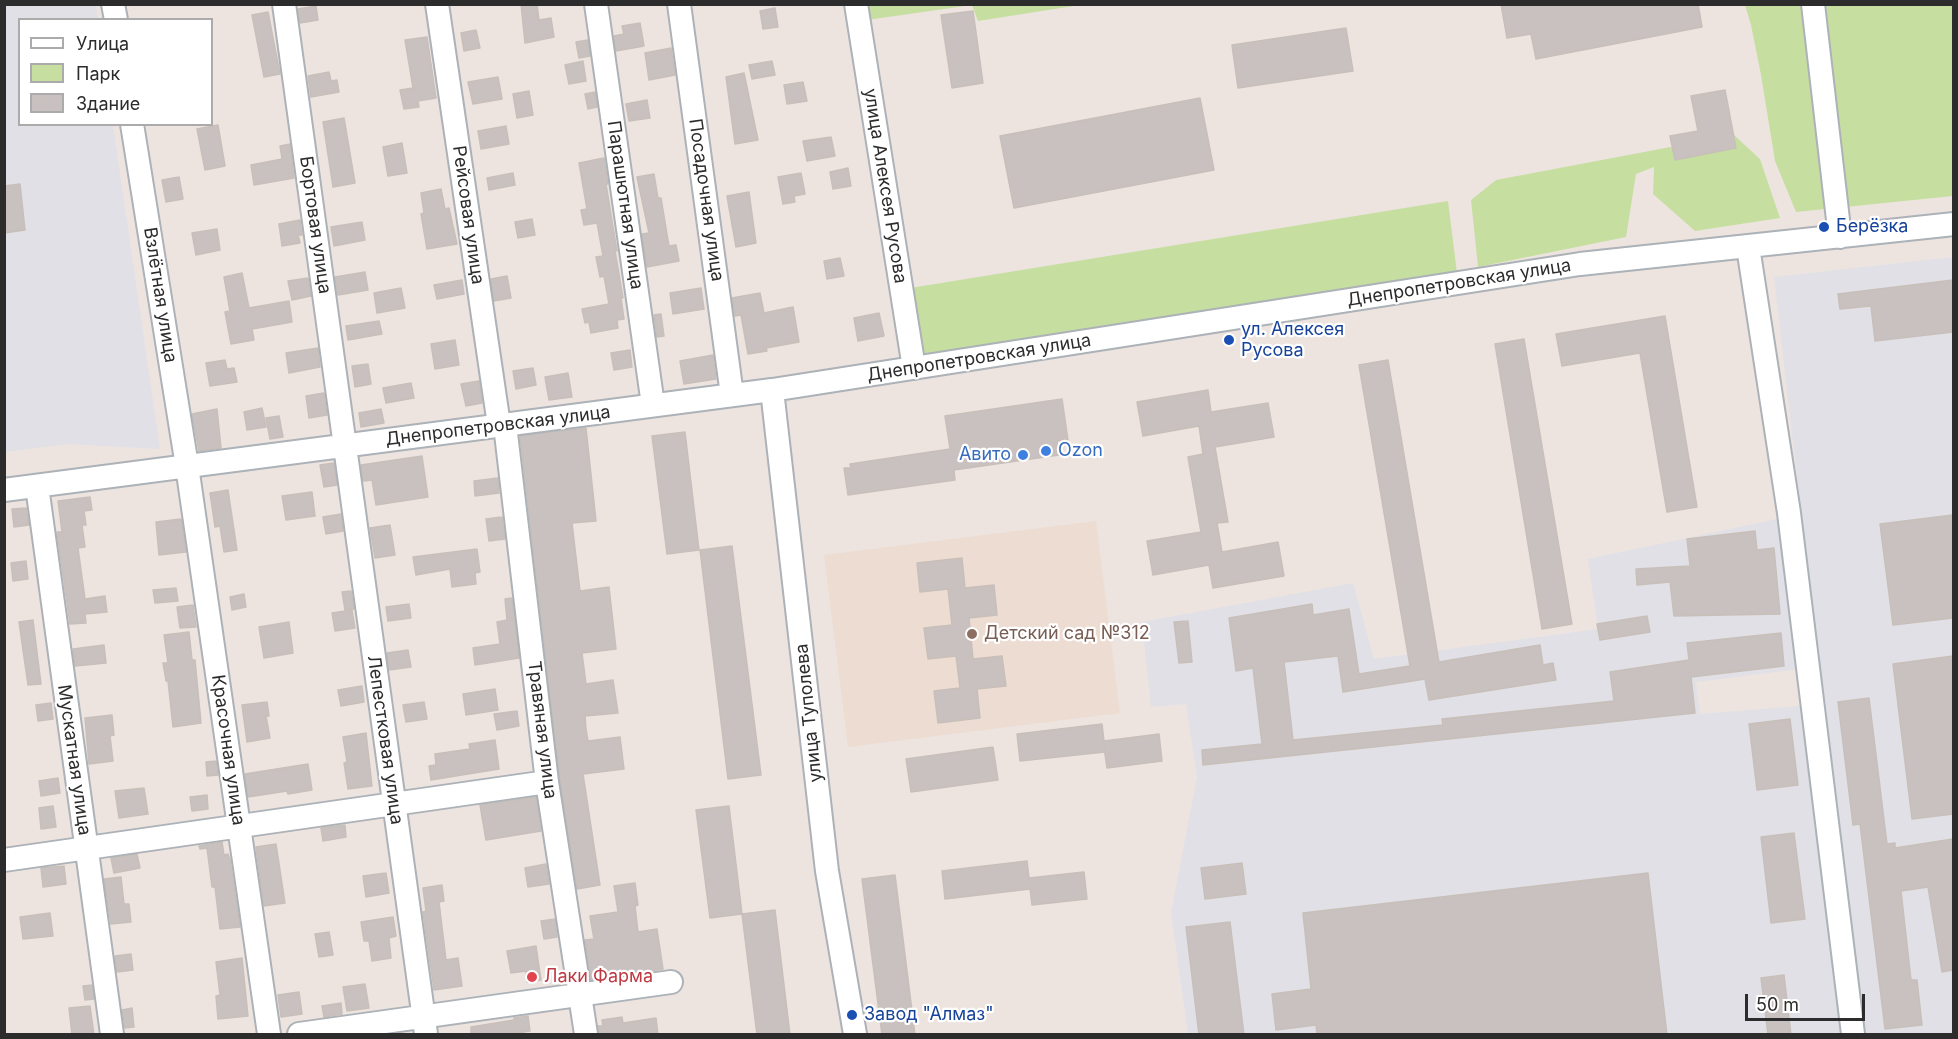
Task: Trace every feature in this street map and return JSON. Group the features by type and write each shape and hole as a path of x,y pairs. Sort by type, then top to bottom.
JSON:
{"street":[{"name":"Бортовая улица","path":"284,4 346,445"},
{"name":"Рейсовая улица","path":"437,4 502,425"},
{"name":"Парашютная улица","path":"596,4 653,405"},
{"name":"Посадочная улица","path":"679,4 732,395"},
{"name":"улица Алексея Русова","path":"856,4 914,368"},
{"path":"1813,4 1840,237"},
{"name":"Взлётная улица","path":"132,126 187,466"},
{"name":"Днепропетровская улица","path":"4,490 772,390 1580,264 1953,224"},
{"path":"1748,247 1789,513 1853,1035"},
{"name":"улица Туполева","path":"772,390 826,871 855,1035"},
{"name":"Травяная улица","path":"502,425 547,782 586,1035"},
{"name":"Лепестковая улица","path":"346,445 425,1026"},
{"name":"Красочная улица","path":"187,466 269,1035"},
{"name":"Мускатная улица","path":"37,486 112,1035"},
{"path":"4,860 547,782"},
{"path":"299,1035 425,1026 581,995 671,982"}],"shaded area":[{"path":"4,5 96,5 98,18 18,18 18,126 113,126 160,449 67,444 5,452"},
{"path":"1953,257 1953,1034 1188,1034 1171,913 1197,777 1186,704 1151,707 1142,622 1353,583 1374,659 1598,629 1588,559 1782,518 1799,669 1696,682 1700,714 1823,704 1774,277"},
{"name":"Детский сад №312","path":"1096,521 1120,713 848,747 824,555"}],"green space":[{"path":"864,5 972,5 867,20"},
{"path":"972,5 1080,5 978,21"},
{"path":"1745,5 1953,5 1953,196 1796,212 1775,161 1761,75"},
{"path":"1734,135 1760,159 1780,218 1695,231 1653,194 1654,167 1636,174 1626,237 1478,267 1471,200 1496,180"},
{"path":"1448,201 1457,273 915,357 904,289"}],"building":[{"path":"521,4 537,4 539,20 551,18 554,37 525,43"},
{"path":"1501,4 1698,4 1702,27 1536,59 1531,34 1507,38"},
{"path":"316,6 318,20 300,23 298,9"},
{"path":"775,8 778,27 763,29 760,11"},
{"path":"973,11 983,83 952,88 941,15"},
{"path":"268,12 280,74 264,77 252,15"},
{"path":"640,23 644,46 616,51 614,36 624,34 622,26"},
{"path":"1346,28 1353,71 1238,88 1232,45"},
{"path":"476,30 480,48 464,51 461,33"},
{"path":"427,37 436,98 418,101 419,107 404,109 400,90 413,88 405,40"},
{"path":"588,40 590,56 579,58 576,42"},
{"path":"671,48 675,75 649,80 645,53"},
{"path":"583,61 586,81 569,84 565,65"},
{"path":"772,61 775,75 752,79 749,65"},
{"path":"329,72 331,81 337,80 339,92 311,97 308,76"},
{"path":"744,73 758,140 735,144 726,77"},
{"path":"498,77 502,99 473,104 468,82"},
{"path":"803,82 807,101 787,104 784,85"},
{"path":"1725,90 1736,148 1675,160 1670,136 1698,131 1691,96"},
{"path":"529,91 533,115 517,118 513,94"},
{"path":"595,92 597,107 588,109 585,94"},
{"path":"1200,98 1214,170 1014,208 1000,136"},
{"path":"647,100 650,118 629,121 626,104"},
{"path":"344,118 355,183 333,187 323,122"},
{"path":"218,125 225,166 205,170 197,129"},
{"path":"506,126 509,144 481,149 478,131"},
{"path":"831,137 835,156 807,161 803,141"},
{"path":"402,143 407,173 388,176 383,147"},
{"path":"290,144 294,178 254,185 251,165 282,159 280,146"},
{"path":"604,158 624,319 617,320 618,328 591,333 589,322 585,323 582,309 609,304 604,276 600,277 596,257 603,256 597,223 584,225 581,210 587,209 579,163"},
{"path":"848,168 851,186 833,189 830,172"},
{"path":"513,173 515,185 489,190 487,178"},
{"path":"801,173 805,194 794,196 795,202 783,204 778,177"},
{"path":"654,174 658,198 661,198 669,246 676,245 679,261 647,267 642,234 649,233 637,177"},
{"path":"179,177 183,199 166,202 162,180"},
{"path":"20,184 25,230 4,233 4,186"},
{"path":"441,189 445,209 449,208 457,244 427,249 421,214 424,213 421,193"},
{"path":"749,192 756,243 736,247 727,196"},
{"path":"532,219 535,235 518,238 515,222"},
{"path":"300,220 302,235 298,235 300,243 282,246 279,224"},
{"path":"362,222 365,240 334,246 331,227"},
{"path":"217,229 220,250 196,255 192,233"},
{"path":"840,258 844,276 827,279 824,261"},
{"path":"365,272 368,290 338,295 335,277"},
{"path":"242,273 249,308 289,301 292,322 252,329 254,340 231,344 225,312 230,311 224,277"},
{"path":"507,276 511,298 494,301 491,279"},
{"path":"308,278 311,296 292,300 288,281"},
{"path":"462,280 464,294 437,299 434,285"},
{"path":"1953,280 1953,332 1875,341 1871,306 1840,309 1838,294"},
{"path":"401,288 405,308 377,313 374,293"},
{"path":"701,288 704,309 673,314 670,293"},
{"path":"760,293 764,313 793,307 799,342 748,354 741,315 735,316 732,298"},
{"path":"879,313 884,336 858,341 854,318"},
{"path":"661,314 664,336 657,337 654,315"},
{"path":"1665,316 1697,507 1667,512 1640,353 1562,366 1556,334"},
{"path":"379,321 382,334 348,340 346,326"},
{"path":"1524,339 1572,624 1542,629 1495,344"},
{"path":"455,340 459,365 435,369 431,344"},
{"path":"318,348 320,367 289,373 286,353"},
{"path":"630,350 632,367 614,370 611,353"},
{"path":"713,355 716,379 684,384 680,361"},
{"path":"225,360 227,369 234,368 237,382 210,386 206,363"},
{"path":"1388,360 1439,662 1540,645 1543,665 1553,663 1556,680 1429,700 1425,679 1343,692 1338,656 1284,662 1293,740 1443,725 1442,719 1614,701 1610,672 1689,660 1687,643 1781,633 1784,666 1691,677 1695,713 1203,765 1202,750 1262,744 1253,668 1236,671 1229,618 1312,604 1313,615 1349,609 1359,674 1410,666 1359,365"},
{"path":"368,364 371,384 355,387 352,366"},
{"path":"533,368 536,385 516,389 513,371"},
{"path":"568,373 572,397 549,400 545,377"},
{"path":"479,381 482,403 466,406 461,384"},
{"path":"411,383 414,398 386,403 383,388"},
{"path":"1208,390 1211,412 1268,403 1274,437 1215,447 1228,522 1217,523 1222,552 1278,542 1284,576 1213,588 1209,565 1153,575 1147,541 1201,532 1188,457 1203,454 1199,426 1143,436 1137,402"},
{"path":"324,393 327,415 309,418 306,396"},
{"path":"1062,399 1068,440 1057,441 1059,455 954,470 955,480 848,495 844,468 851,468 850,464 950,449 945,416"},
{"path":"262,408 266,427 247,430 244,412"},
{"path":"217,409 221,448 199,451 192,414"},
{"path":"381,409 384,423 361,427 359,413"},
{"path":"279,416 283,437 270,439 266,418"},
{"path":"586,428 596,521 572,523 580,591 609,587 616,649 582,653 586,684 613,680 618,713 585,716 586,729 588,741 620,737 624,769 583,774 600,885 577,889 560,780 520,436"},
{"path":"685,432 699,550 667,554 652,436"},
{"path":"422,456 428,497 376,505 372,480 363,481 361,465"},
{"path":"334,463 337,485 324,487 320,465"},
{"path":"498,478 499,493 475,496 474,481"},
{"path":"228,490 237,550 224,552 220,526 215,527 210,493"},
{"path":"312,492 315,516 286,520 282,496"},
{"path":"90,497 92,510 84,511 86,525 82,525 85,547 78,548 85,599 105,596 107,612 85,614 86,623 70,624 57,532 62,532 58,501"},
{"path":"26,508 29,525 14,527 12,509"},
{"path":"341,514 343,531 326,534 323,517"},
{"path":"1953,515 1953,618 1893,625 1880,524"},
{"path":"502,517 505,539 489,541 486,519"},
{"path":"181,519 186,552 159,555 156,522"},
{"path":"390,525 395,555 375,558 370,528"},
{"path":"1755,531 1757,550 1774,548 1780,614 1674,616 1670,582 1637,585 1636,569 1690,566 1687,539"},
{"path":"732,546 761,775 728,779 700,550"},
{"path":"477,549 480,572 475,573 476,584 452,587 450,569 416,575 413,557"},
{"path":"962,558 965,588 994,585 997,615 969,618 973,659 1002,656 1006,686 977,689 980,718 938,723 934,691 960,688 956,656 928,659 924,628 952,625 948,589 920,592 917,563"},
{"path":"26,561 28,579 13,581 11,563"},
{"path":"176,588 178,601 155,603 153,590"},
{"path":"351,591 354,609 345,610 342,592"},
{"path":"244,594 246,607 232,610 230,597"},
{"path":"512,598 519,658 475,665 473,648 500,644 497,622 507,620 505,599"},
{"path":"409,604 411,618 388,621 386,607"},
{"path":"193,605 196,627 180,628 177,607"},
{"path":"352,610 355,628 335,631 332,613"},
{"path":"1647,616 1650,632 1600,640 1597,624"},
{"path":"33,620 41,684 28,685 19,622"},
{"path":"1188,621 1192,662 1179,663 1174,622"},
{"path":"289,622 293,653 264,658 259,627"},
{"path":"189,632 192,660 195,660 201,723 173,727 168,681 166,681 163,663 168,663 164,635"},
{"path":"104,645 106,663 75,666 73,649"},
{"path":"408,650 411,667 389,670 387,653"},
{"path":"1953,656 1953,814 1912,819 1893,664"},
{"path":"362,686 364,702 341,706 338,690"},
{"path":"495,689 498,710 466,715 463,694"},
{"path":"1869,698 1887,844 1895,843 1895,848 1953,839 1953,970 1942,972 1928,887 1901,891 1911,980 1917,980 1922,1025 1885,1029 1860,824 1853,825 1838,702"},
{"path":"267,702 269,716 266,716 270,738 247,742 242,705"},
{"path":"424,702 427,719 406,722 403,705"},
{"path":"51,703 53,719 38,721 36,705"},
{"path":"517,711 519,726 497,730 494,714"},
{"path":"112,715 114,735 110,736 113,761 89,764 85,718"},
{"path":"1790,719 1798,785 1757,790 1749,724"},
{"path":"1102,724 1104,741 1159,734 1162,761 1107,768 1105,752 1020,761 1017,734"},
{"path":"366,733 372,786 348,789 343,737"},
{"path":"495,740 499,769 431,780 429,766 436,765 435,754 470,749 469,744"},
{"path":"993,747 998,780 911,792 906,759"},
{"path":"216,761 218,775 207,776 206,762"},
{"path":"308,764 312,790 248,797 245,774"},
{"path":"58,778 60,793 41,796 39,781"},
{"path":"144,788 148,814 119,818 115,791"},
{"path":"207,795 208,809 192,811 190,797"},
{"path":"536,797 541,831 486,840 480,805"},
{"path":"53,806 56,827 41,829 39,808"},
{"path":"729,806 742,914 710,918 696,810"},
{"path":"345,825 346,837 323,841 321,828"},
{"path":"1794,833 1805,919 1771,923 1761,837"},
{"path":"222,842 224,855 228,854 230,860 240,927 220,929 207,848 200,849 199,846"},
{"path":"276,844 285,903 264,906 256,847"},
{"path":"137,854 140,868 114,873 111,858"},
{"path":"1027,861 1029,878 1084,872 1087,899 1032,905 1030,889 945,899 942,871"},
{"path":"1242,863 1246,894 1205,899 1201,868"},
{"path":"546,864 549,884 528,887 525,868"},
{"path":"64,866 66,884 43,887 41,868"},
{"path":"386,873 389,893 366,897 363,876"},
{"path":"1648,873 1667,1035 1317,1035 1316,1025 1276,1030 1272,994 1311,989 1303,913"},
{"path":"895,875 915,1035 882,1035 862,879"},
{"path":"121,877 124,904 129,904 131,922 111,924 104,879"},
{"path":"635,883 638,932 657,929 663,969 591,980 585,940 594,939 590,916 618,912 614,886"},
{"path":"442,885 444,901 439,902 446,960 458,958 462,986 434,990 423,912 426,911 423,888"},
{"path":"775,910 790,1035 757,1035 742,914"},
{"path":"50,913 53,936 23,939 20,917"},
{"path":"393,917 396,936 389,938 391,958 372,961 369,941 364,941 361,922"},
{"path":"555,919 557,937 544,939 541,921"},
{"path":"1230,922 1244,1035 1199,1035 1186,927"},
{"path":"329,932 333,955 319,957 315,934"},
{"path":"536,946 541,980 527,982 526,971 511,973 507,951"},
{"path":"131,954 133,970 117,972 115,956"},
{"path":"242,958 248,1016 218,1019 216,996 220,995 216,962"},
{"path":"1784,975 1791,1035 1768,1035 1761,978"},
{"path":"365,984 369,1008 347,1011 343,987"},
{"path":"92,985 94,999 85,1000 83,986"},
{"path":"299,992 302,1014 281,1017 278,995"},
{"path":"341,1003 342,1014 324,1017 322,1006"},
{"path":"90,1006 94,1035 72,1035 69,1008"},
{"path":"132,1008 134,1027 125,1028 122,1010"},
{"path":"528,1016 530,1031 505,1035 471,1035 471,1027"},
{"path":"622,1017 623,1023 656,1018 658,1035 599,1035 598,1026 603,1026 602,1020"}],"place":[{"name":"Берёзка","path":"1824,227"},
{"name":"ул. Алексея Русова","path":"1229,340"},
{"name":"Ozon","path":"1046,451"},
{"name":"Авито","path":"1023,455"},
{"name":"Детский сад №312","path":"972,634"},
{"name":"Лаки Фарма","path":"532,977"},
{"name":"Завод \"Алмаз\"","path":"852,1015"}]}
